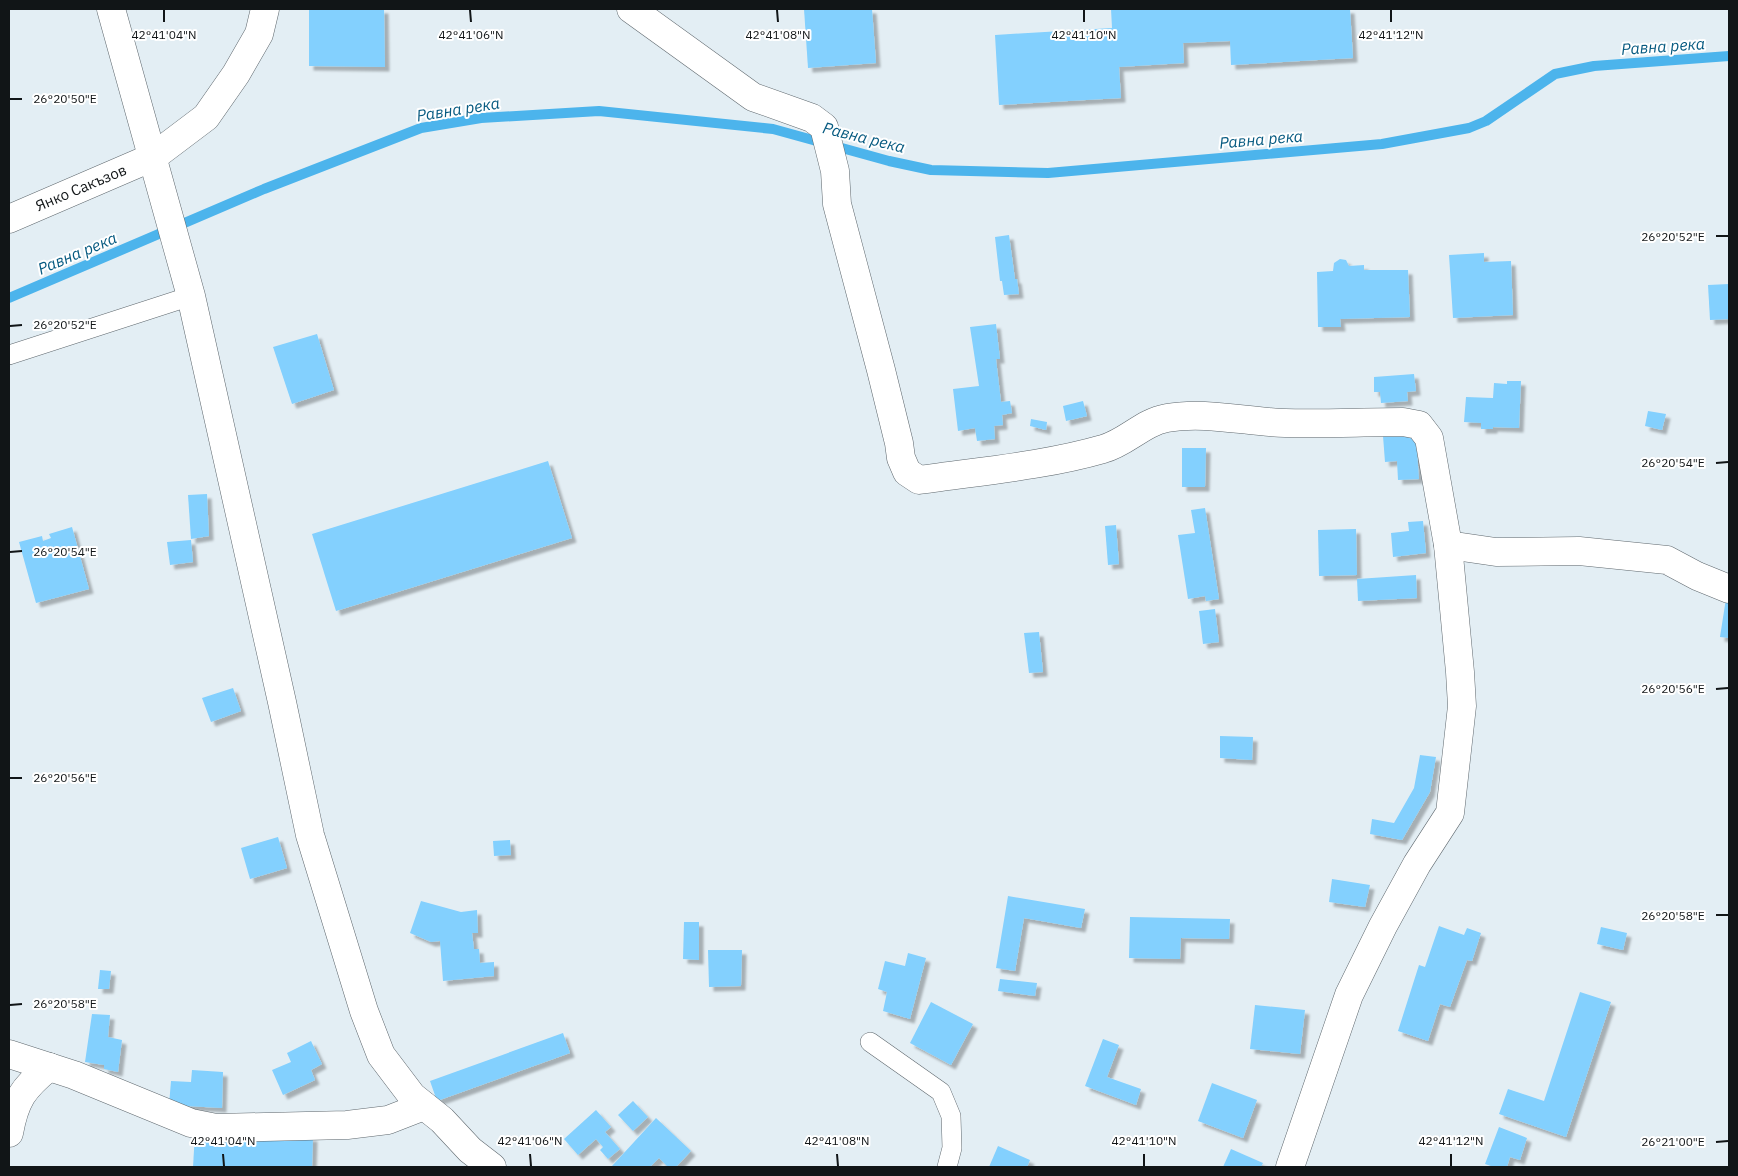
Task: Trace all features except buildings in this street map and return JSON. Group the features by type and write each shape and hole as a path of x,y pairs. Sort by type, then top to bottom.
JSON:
{"street":[{"path":"111,9 191,296 310,835 364,1011 382,1055 412,1096 442,1120 470,1150 492,1167"},
{"name":"Янко Сакъзов","path":"9,219 153,157 206,117 236,74 259,34 265,9"},
{"path":"631,9 753,97 812,118 824,127 835,171 837,204 881,370 901,458 907,472 919,480 1041,462 1104,449 1126,440 1145,426 1166,418 1188,416 1284,423 1403,422 1419,425 1429,438 1448,545 1462,706 1450,813 1413,872 1349,996 1290,1167"},
{"path":"1448,545 1496,552 1579,551 1667,560 1697,576 1729,589"},
{"path":"9,1054 49,1067 191,1123 216,1128 347,1125 388,1120 424,1106"},
{"path":"9,1133 12,1116 26,1086 49,1067"}],"lane":[{"path":"9,355 191,296"},
{"path":"870,1042 941,1092 951,1116 952,1148 947,1167"}],"waterway":[{"name":"Равна река","path":"9,298 264,189 421,128 481,118 599,111 773,129 889,161 931,170 1048,173 1382,144 1469,128 1486,121 1555,74 1594,66 1729,56"}]}
